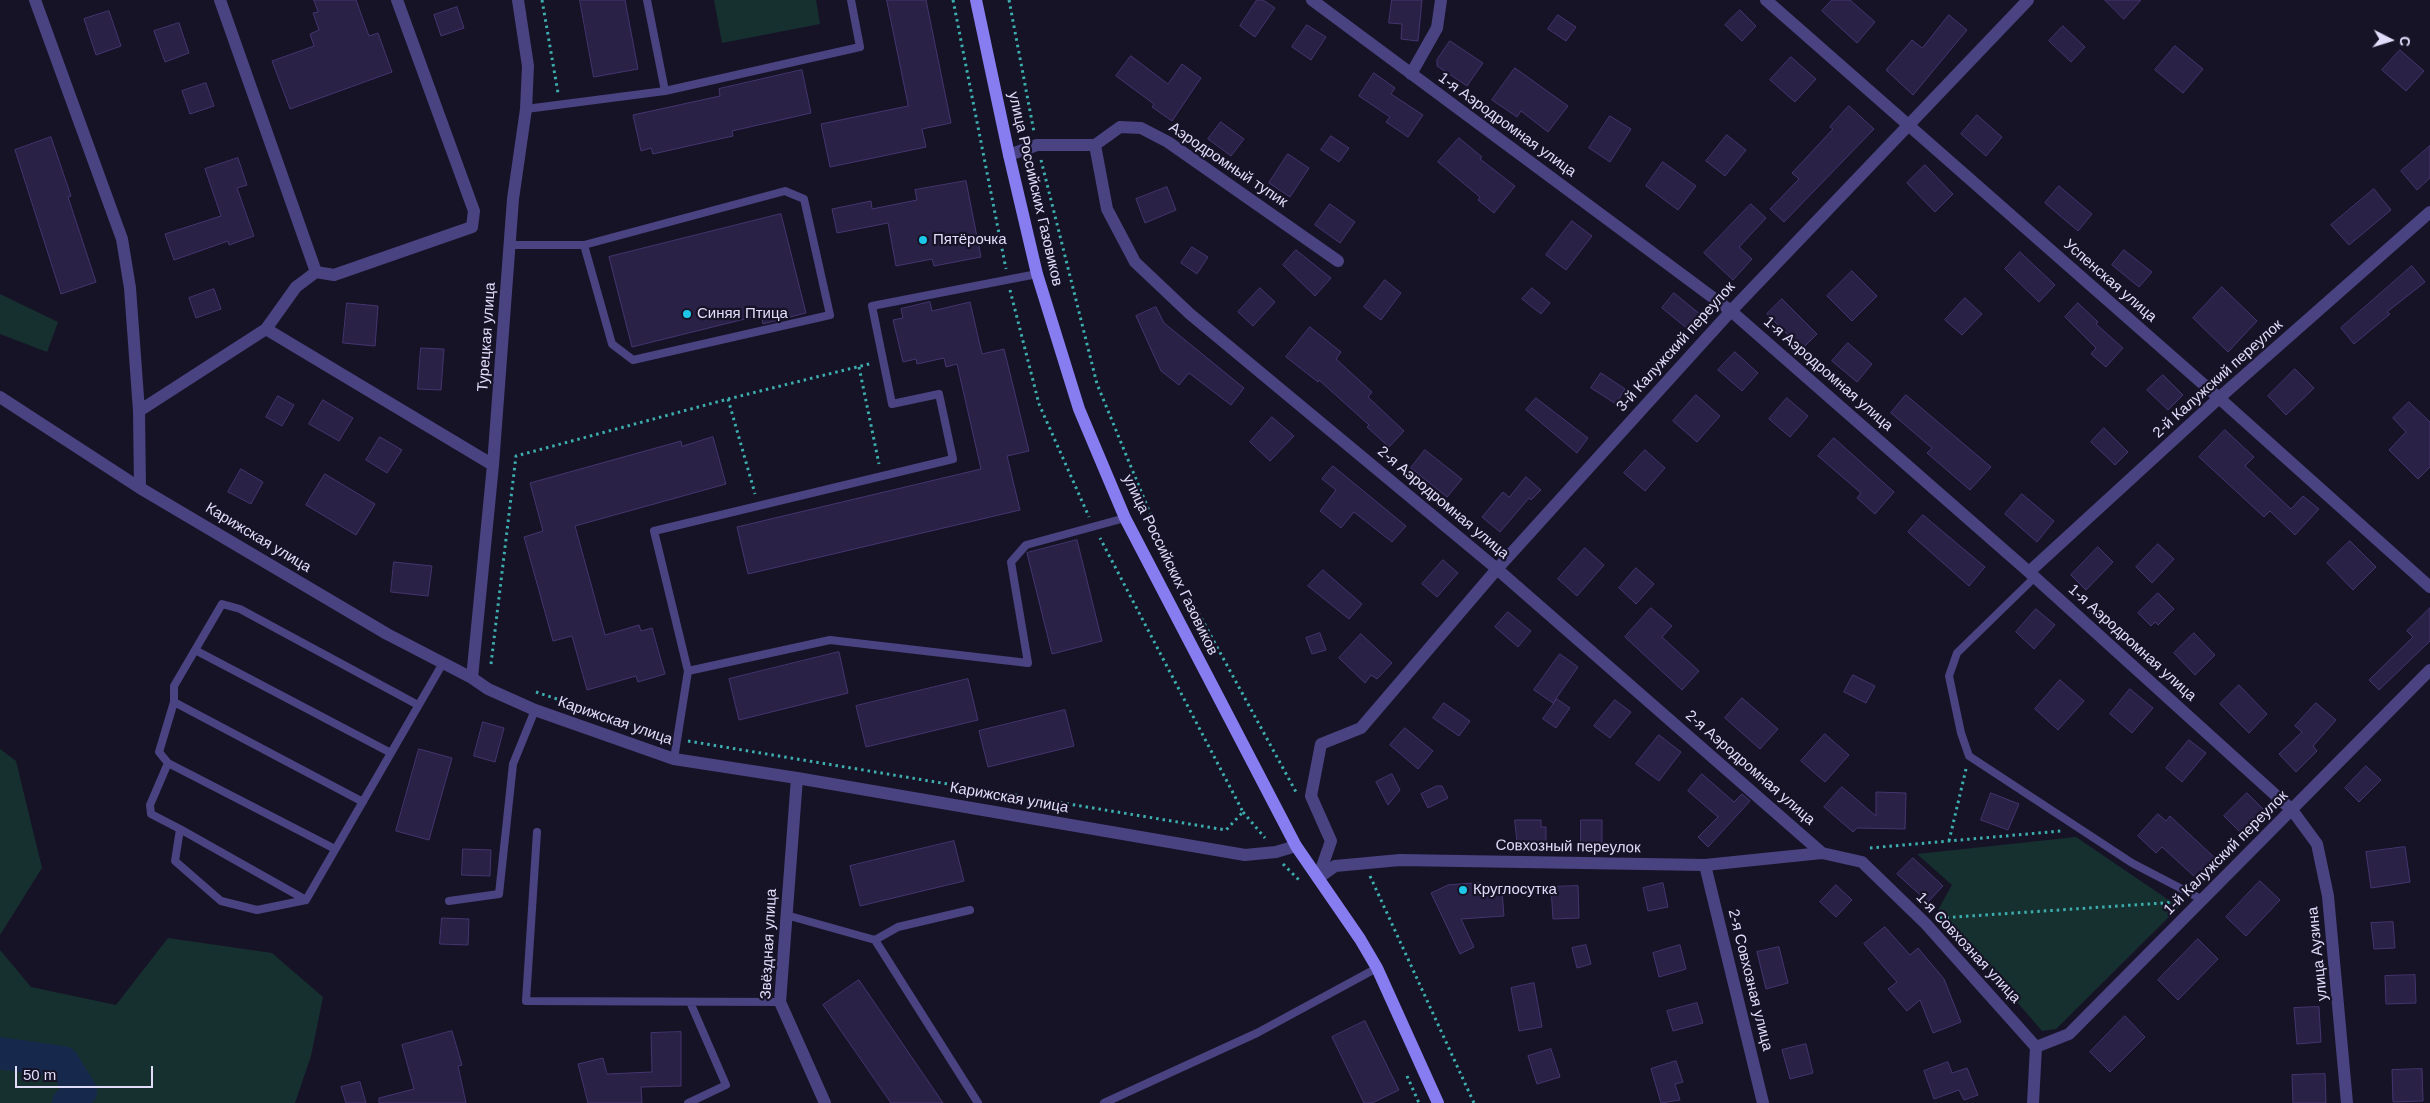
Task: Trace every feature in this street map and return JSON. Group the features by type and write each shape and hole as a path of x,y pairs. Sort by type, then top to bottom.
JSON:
{"main road":[{"name":"улица Российских Газовиков","path":"976,0 1037,274 1079,409 1125,518 1296,846 1360,939 1377,968 1438,1103"}],"street":[{"path":"35,0 122,239 130,288 139,411 140,488"},
{"path":"220,0 316,272"},
{"path":"139,411 266,329 296,287 316,272 334,275 472,227 474,211 397,0"},
{"name":"Турецкая улица","path":"472,678 493,465 513,199 526,108 528,66 518,0"},
{"name":"1-я Аэродромная улица","path":"1312,0 1731,311 2032,575 2292,810"},
{"path":"1411,74 1438,28 1441,0"},
{"name":"Успенская улица","path":"1766,0 2219,398 2430,588"},
{"name":"3-й Калужский переулок","path":"1318,878 1331,841 1311,796 1321,744 1362,728 1497,569 1731,311 2028,0"},
{"name":"Аэродромный тупик","path":"1095,145 1120,127 1141,128 1168,142 1338,260"},
{"path":"1009,155 1037,145 1095,145"},
{"name":"2-я Аэродромная улица","path":"1095,145 1108,209 1135,262 1190,314 1497,569 1822,853"},
{"name":"2-й Калужский переулок","path":"2032,575 2219,398 2430,212"},
{"path":"266,329 493,465"},
{"name":"Карижская улица","path":"0,397 140,488 388,634 472,678 488,689 535,710 674,759 798,778 1245,855 1276,852 1296,846"},
{"name":"1-й Калужский переулок","path":"2036,1047 2069,1034 2430,670"},
{"name":"Звёздная улица","path":"798,778 780,1002 825,1103"},
{"name":"улица Аузина","path":"2292,810 2317,844 2328,896 2346,1103"},
{"name":"Совхозный переулок","path":"1318,878 1335,866 1400,860 1705,865 1822,853"},
{"name":"1-я Совхозная улица","path":"1822,853 1862,862 1922,919 2036,1047"},
{"name":"2-я Совхозная улица","path":"1705,865 1763,1103"},
{"path":"2034,1103 2036,1047"}],"lane":[{"path":"647,0 665,91"},
{"path":"526,108 665,91 860,47 852,0"},
{"path":"510,245 584,245 785,191 804,199 830,315 633,360 612,344 584,245"},
{"path":"674,759 688,671 654,531 952,459 939,394 892,404 872,306 1037,274"},
{"path":"688,671 830,640 1028,663 1011,562 1026,545 1125,518"},
{"path":"2032,575 1957,653 1949,676 1961,733 1969,756 2132,863 2203,900"},
{"path":"335,849 168,763 159,752 174,702 174,686 222,604 240,609 418,705"},
{"path":"195,650 391,753"},
{"path":"180,829 175,861 220,901 257,910 306,900 443,663"},
{"path":"174,702 363,802"},
{"path":"449,901 499,894 513,764 535,710"},
{"path":"168,763 150,805 151,814 306,900"},
{"path":"537,832 526,1002 780,1002"},
{"path":"875,940 898,927 970,910"},
{"path":"786,915 875,940 978,1103"},
{"path":"1104,1103 1257,1033 1377,968"},
{"path":"688,1103 726,1085 690,1002"}],"path":[{"path":"542,0 560,104"},
{"path":"953,0 1008,280 1039,404 1094,527 1243,812 1276,852 1286,869 1306,887"},
{"path":"1009,0 1037,145 1097,384 1168,557 1300,799"},
{"path":"490,666 516,456 728,398 883,361"},
{"path":"859,367 881,477"},
{"path":"728,398 758,506"},
{"path":"527,689 678,739 1226,830 1243,812"},
{"path":"1949,841 1969,756"},
{"path":"1861,849 2082,830"},
{"path":"1364,863 1474,1103"},
{"path":"1922,919 2203,900"},
{"path":"1403,1067 1419,1103"}],"green space":[{"path":"714,0 816,0 820,24 722,43"},
{"path":"0,294 58,322 47,352 0,334"},
{"path":"0,749 16,761 42,868 0,935"},
{"path":"2076,837 2179,907 2056,1029 2042,1031 1938,910 1952,885 1917,854"},
{"path":"168,938 272,953 323,997 311,1056 295,1103 0,1103 0,950 31,987 116,1005"}],"building":[{"path":"314,0 356,0 369,36 378,33 392,72 290,109 272,61 314,46 310,34 319,30 313,13 318,12"},
{"path":"580,0 625,0 638,69 594,77"},
{"path":"887,0 926,0 951,123 922,129 926,147 830,167 821,124 908,106"},
{"path":"1257,0 1263,0 1275,8 1255,37 1240,26"},
{"path":"1392,0 1422,0 1418,41 1401,39 1402,24 1389,23"},
{"path":"1832,0 1850,0 1875,22 1857,43 1822,11"},
{"path":"2105,0 2141,0 2124,19"},
{"path":"457,7 464,28 441,36 434,15"},
{"path":"1740,10 1756,26 1742,41 1725,25"},
{"path":"109,11 121,46 96,55 84,19"},
{"path":"1558,15 1576,27 1566,41 1548,29"},
{"path":"1949,15 1967,30 1913,95 1886,70 1912,40 1922,48"},
{"path":"179,23 189,53 165,62 154,31"},
{"path":"1307,25 1326,37 1311,60 1292,47"},
{"path":"2063,26 2085,47 2071,62 2049,41"},
{"path":"1450,41 1483,63 1467,86 1437,66 1437,60"},
{"path":"2175,46 2203,69 2183,93 2155,70"},
{"path":"2400,50 2424,71 2406,91 2382,70"},
{"path":"1131,56 1168,84 1182,64 1201,78 1172,121 1152,107 1154,104 1116,76"},
{"path":"1791,57 1816,79 1795,102 1770,80"},
{"path":"1515,68 1568,106 1548,132 1521,111 1517,117 1492,100"},
{"path":"802,70 811,113 732,131 733,136 653,154 651,148 641,151 633,115 720,96 719,89"},
{"path":"1374,73 1395,88 1391,94 1423,115 1408,137 1386,122 1390,117 1359,96"},
{"path":"206,83 214,106 190,114 182,91"},
{"path":"1849,106 1874,129 1784,222 1770,209 1799,179 1792,173 1833,129 1830,127"},
{"path":"1977,115 2002,137 1986,156 1961,134"},
{"path":"1610,116 1631,129 1610,162 1589,148"},
{"path":"1221,122 1244,139 1231,156 1208,139"},
{"path":"1727,135 1746,150 1725,176 1706,161"},
{"path":"1331,136 1349,148 1339,162 1321,150"},
{"path":"51,137 71,196 68,197 96,282 61,294 15,150"},
{"path":"1459,138 1482,157 1480,159 1515,186 1494,213 1478,200 1480,197 1438,162"},
{"path":"2430,146 2430,178 2417,190 2401,171"},
{"path":"1288,154 1309,168 1290,197 1269,183"},
{"path":"238,158 247,185 237,188 254,236 229,245 228,241 174,260 165,234 221,216 205,169"},
{"path":"1663,162 1696,186 1678,210 1646,186"},
{"path":"1925,165 1953,194 1935,212 1907,183"},
{"path":"966,181 981,257 934,266 932,259 896,266 888,223 837,233 832,209 871,201 872,209 917,200 915,190"},
{"path":"2059,186 2092,214 2078,231 2045,203"},
{"path":"1167,187 1176,210 1145,223 1136,199"},
{"path":"2374,189 2391,210 2349,245 2331,225"},
{"path":"1330,204 1355,222 1340,243 1315,225"},
{"path":"1751,204 1766,218 1739,247 1752,259 1733,280 1704,253"},
{"path":"781,214 806,313 763,324 761,315 632,347 609,257"},
{"path":"1572,221 1592,236 1566,270 1546,255"},
{"path":"1192,247 1208,257 1197,274 1181,263"},
{"path":"1296,250 1331,278 1315,296 1283,265"},
{"path":"2124,250 2152,272 2139,287 2112,265"},
{"path":"2020,252 2055,285 2039,302 2005,269"},
{"path":"2412,266 2425,282 2387,312 2390,314 2354,344 2341,328"},
{"path":"1852,271 1877,296 1852,321 1827,296"},
{"path":"1385,280 1401,293 1381,320 1364,307"},
{"path":"2222,287 2257,321 2228,352 2193,318"},
{"path":"1260,288 1275,302 1253,326 1238,312"},
{"path":"1532,288 1550,303 1541,314 1522,299"},
{"path":"214,289 221,309 196,318 189,298"},
{"path":"1674,293 1701,315 1689,330 1662,308"},
{"path":"1965,298 1982,314 1962,335 1945,320"},
{"path":"1782,299 1817,334 1802,349 1767,314"},
{"path":"930,302 932,311 970,302 982,354 1004,349 1029,451 1007,456 1020,510 748,574 737,527 981,469 957,364 946,367 944,358 917,364 916,359 903,362 893,320 903,318 901,309"},
{"path":"347,303 378,306 375,346 343,343"},
{"path":"2078,303 2098,322 2096,324 2123,348 2106,367 2091,354 2096,348 2065,317"},
{"path":"1156,307 1164,323 1244,388 1231,405 1189,373 1179,385 1161,371 1136,316"},
{"path":"1310,327 1341,352 1336,359 1372,392 1368,397 1404,431 1389,447 1367,427 1369,425 1319,380 1318,382 1286,357"},
{"path":"1848,343 1872,364 1857,382 1832,361"},
{"path":"421,348 444,349 441,390 418,389"},
{"path":"1735,352 1758,373 1742,391 1718,370"},
{"path":"2295,369 2314,388 2286,415 2268,396"},
{"path":"1601,373 1625,389 1616,404 1591,388"},
{"path":"2163,375 2183,395 2168,410 2147,390"},
{"path":"1696,395 1720,416 1697,442 1673,421"},
{"path":"1906,395 1991,467 1970,490 1927,453 1932,448 1891,413"},
{"path":"278,396 294,405 282,426 266,417"},
{"path":"1536,398 1588,438 1577,453 1526,410"},
{"path":"1787,398 1808,416 1790,437 1769,419"},
{"path":"323,400 353,418 339,441 309,424"},
{"path":"2409,402 2430,422 2430,467 2418,479 2389,450 2406,432 2393,418"},
{"path":"1272,417 1294,436 1270,461 1250,442"},
{"path":"2104,428 2128,452 2115,465 2091,442"},
{"path":"2225,430 2254,457 2245,466 2291,509 2303,496 2319,509 2295,535 2270,511 2264,517 2199,457"},
{"path":"380,437 402,450 387,473 366,460"},
{"path":"713,437 726,484 575,526 605,635 639,625 641,631 652,628 665,674 638,682 636,676 587,690 572,636 553,641 524,537 543,531 530,483 681,441 682,446"},
{"path":"1834,438 1894,492 1875,514 1857,498 1861,493 1818,456"},
{"path":"1425,450 1462,479 1447,497 1411,468"},
{"path":"1645,450 1665,468 1645,491 1624,473"},
{"path":"1333,466 1406,526 1392,542 1354,512 1341,528 1320,511 1336,490 1322,479"},
{"path":"241,469 263,482 251,504 228,492"},
{"path":"325,474 375,504 356,535 306,505"},
{"path":"1526,477 1541,490 1531,500 1529,498 1500,532 1482,517 1503,492 1509,497"},
{"path":"2022,494 2054,521 2037,542 2005,514"},
{"path":"1923,515 1985,567 1969,586 1908,532"},
{"path":"1077,540 1102,641 1052,654 1027,553"},
{"path":"2350,541 2376,567 2353,590 2327,563"},
{"path":"2158,544 2174,559 2152,583 2136,567"},
{"path":"2098,547 2113,562 2086,590 2071,575"},
{"path":"1585,548 1604,565 1577,596 1558,579"},
{"path":"1443,560 1458,573 1437,597 1422,584"},
{"path":"394,562 432,566 428,596 391,592"},
{"path":"1636,568 1654,584 1636,604 1619,588"},
{"path":"1323,570 1362,604 1349,619 1308,586"},
{"path":"2158,593 2174,609 2158,625 2155,622 2151,626 2138,613"},
{"path":"1651,608 1672,626 1662,637 1699,671 1682,690 1625,637"},
{"path":"2430,608 2430,641 2379,690 2369,680 2413,637 2407,631"},
{"path":"2036,609 2055,625 2034,649 2016,632"},
{"path":"1508,612 1531,631 1518,647 1495,627"},
{"path":"1320,633 1326,650 1312,654 1306,638"},
{"path":"2194,633 2215,655 2195,675 2174,653"},
{"path":"1361,634 1392,663 1377,679 1371,675 1365,683 1339,658"},
{"path":"839,652 848,693 739,720 729,679"},
{"path":"1560,654 1578,667 1553,703 1534,690"},
{"path":"1853,675 1875,686 1866,703 1844,692"},
{"path":"968,679 978,720 866,747 856,706"},
{"path":"2060,680 2084,701 2058,730 2035,709"},
{"path":"2239,685 2267,714 2249,733 2220,704"},
{"path":"2130,689 2153,708 2132,733 2110,714"},
{"path":"1742,698 1778,729 1760,749 1725,718"},
{"path":"1557,699 1570,708 1556,728 1543,719"},
{"path":"1615,700 1631,712 1610,738 1594,726"},
{"path":"1444,703 1470,721 1459,736 1433,718"},
{"path":"2316,703 2336,720 2313,746 2317,751 2296,772 2279,754 2302,732 2295,726"},
{"path":"1065,710 1074,746 988,767 979,731"},
{"path":"483,722 504,728 495,762 474,756"},
{"path":"1405,728 1433,751 1418,769 1390,745"},
{"path":"1825,734 1849,755 1825,782 1801,761"},
{"path":"1659,735 1681,752 1659,781 1636,764"},
{"path":"2189,740 2206,753 2182,782 2166,768"},
{"path":"419,749 452,758 429,840 396,831"},
{"path":"2366,766 2381,780 2359,802 2345,788"},
{"path":"1392,774 1400,790 1388,805 1376,782"},
{"path":"1702,774 1734,802 1742,794 1750,801 1708,847 1698,837 1718,817 1688,791"},
{"path":"1437,786 1442,786 1448,798 1428,808 1421,794"},
{"path":"1842,787 1876,816 1876,792 1906,793 1905,829 1857,828 1853,832 1824,807"},
{"path":"1991,793 2019,804 2008,830 1981,820"},
{"path":"2247,793 2263,809 2240,832 2224,816"},
{"path":"2158,814 2166,821 2170,816 2215,858 2196,878 2162,847 2156,853 2138,836"},
{"path":"1515,820 1541,820 1541,827 1546,827 1546,847 1518,847"},
{"path":"1581,820 1602,820 1602,848 1581,848"},
{"path":"954,841 964,881 860,906 850,866"},
{"path":"2405,847 2410,882 2371,888 2366,852"},
{"path":"463,849 491,850 490,876 462,875"},
{"path":"1913,858 1943,886 1928,902 1897,874"},
{"path":"2260,881 2280,900 2246,936 2226,917"},
{"path":"1479,883 1479,892 1502,891 1504,916 1461,919 1474,947 1460,954 1431,893 1448,885"},
{"path":"1663,883 1668,907 1648,911 1643,888"},
{"path":"1836,885 1852,900 1836,917 1820,902"},
{"path":"1578,886 1579,918 1553,919 1551,887"},
{"path":"442,918 469,919 468,945 440,944"},
{"path":"2393,922 2395,948 2374,949 2371,923"},
{"path":"1885,927 1910,955 1918,948 1944,979 1961,1022 1933,1033 1920,1000 1907,1011 1888,989 1897,982 1864,944"},
{"path":"2198,939 2218,959 2178,1000 2158,980"},
{"path":"1586,945 1591,964 1577,968 1572,948"},
{"path":"1680,945 1686,969 1659,977 1653,953"},
{"path":"1779,947 1788,983 1766,989 1757,952"},
{"path":"2415,975 2416,1003 2386,1004 2385,976"},
{"path":"859,980 943,1103 891,1103 823,1005"},
{"path":"1534,983 1542,1027 1519,1031 1511,988"},
{"path":"1697,1003 1703,1023 1673,1031 1667,1011"},
{"path":"2319,1007 2321,1042 2297,1044 2294,1008"},
{"path":"2125,1016 2145,1037 2110,1072 2090,1052"},
{"path":"1365,1021 1399,1090 1372,1103 1364,1103 1332,1037"},
{"path":"452,1031 462,1065 458,1066 466,1103 379,1103 379,1098 414,1089 402,1045"},
{"path":"681,1032 681,1086 641,1087 642,1103 588,1103 578,1064 603,1058 607,1074 652,1072 651,1033"},
{"path":"1806,1044 1813,1073 1790,1079 1782,1050"},
{"path":"1551,1049 1560,1077 1537,1084 1528,1056"},
{"path":"1676,1061 1683,1082 1675,1084 1680,1100 1661,1103 1651,1069"},
{"path":"1948,1062 1952,1073 1967,1068 1978,1095 1964,1100 1959,1090 1934,1099 1924,1071"},
{"path":"2422,1069 2423,1101 2393,1102 2392,1070"},
{"path":"2325,1074 2326,1103 2293,1103 2292,1075"},
{"path":"360,1082 366,1103 346,1103 341,1087"}],"waterway":[{"path":"0,1053 63,1062 81,1091 68,1103"}],"place":[{"name":"Пятёрочка","path":"923,240"},
{"name":"Синяя Птица","path":"687,314"},
{"name":"Круглосутка","path":"1463,890"}]}
